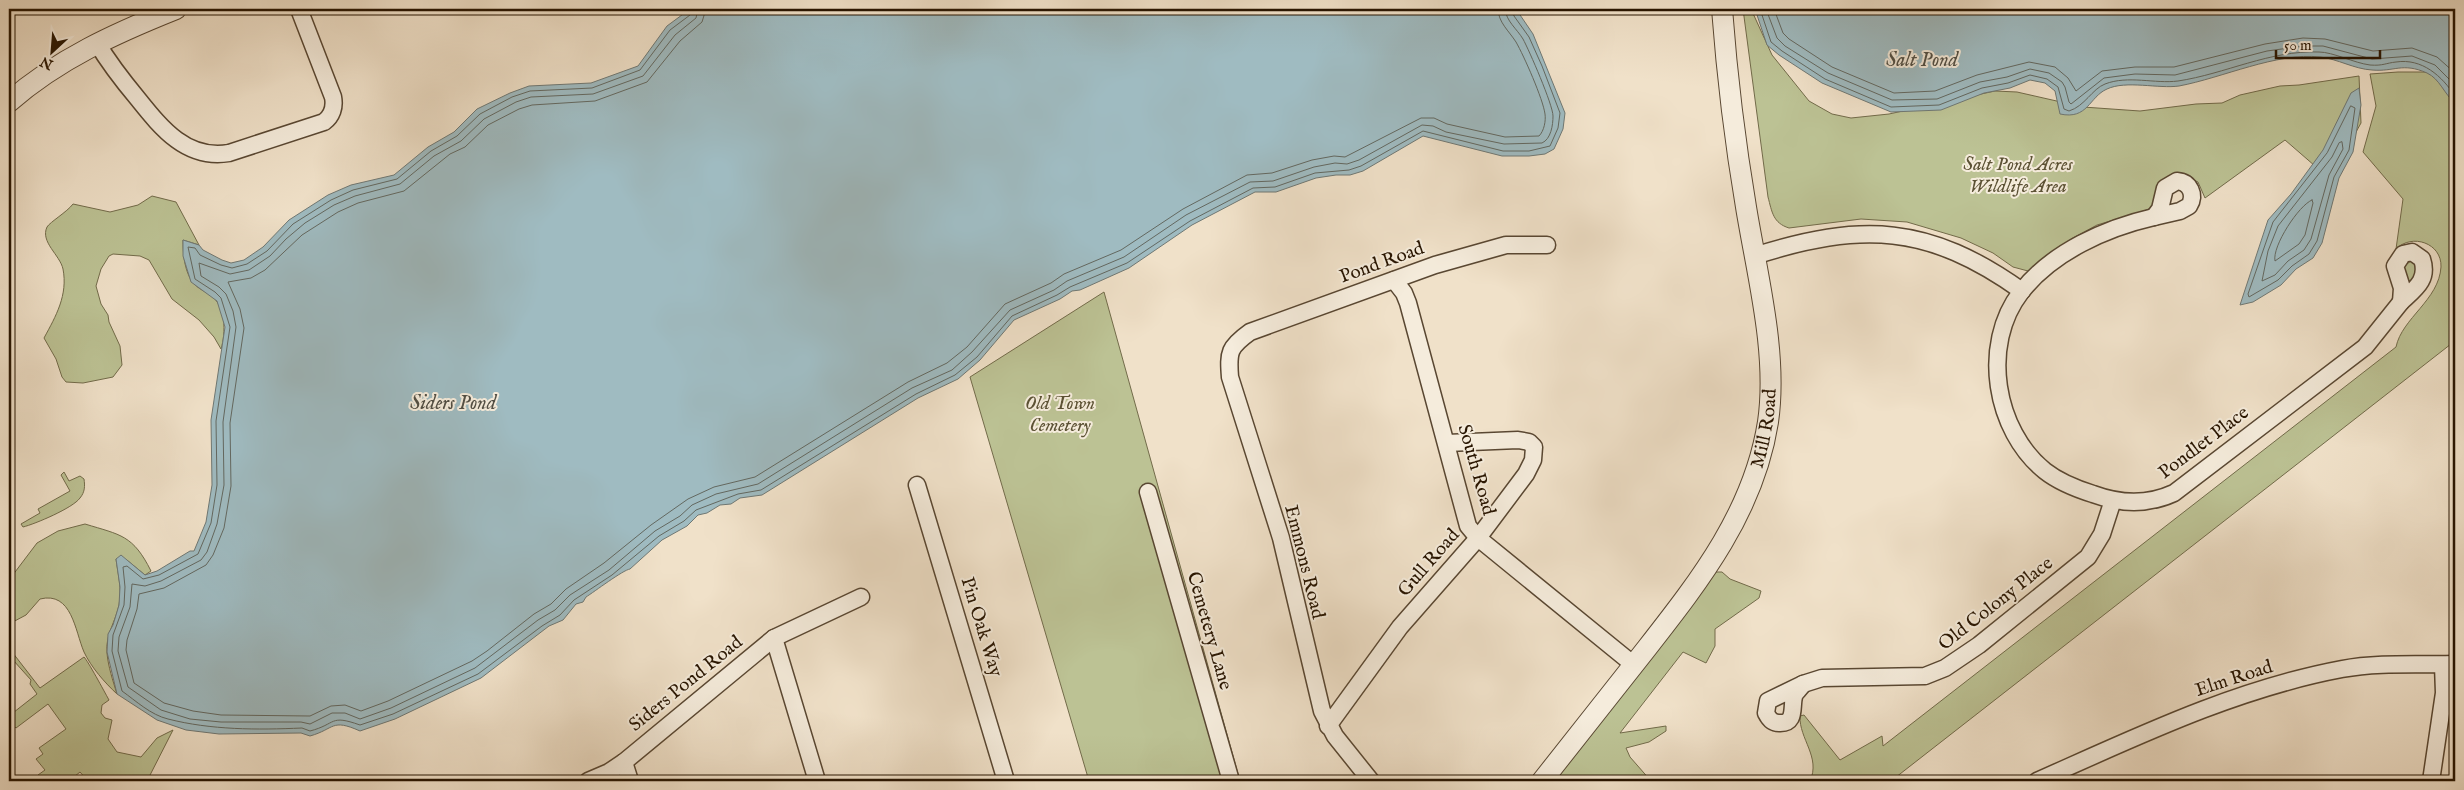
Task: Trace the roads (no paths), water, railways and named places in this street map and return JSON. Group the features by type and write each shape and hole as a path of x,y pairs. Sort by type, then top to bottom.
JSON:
{"street":[{"path":"9,102 42,76 96,43 176,9"},
{"path":"96,43 115,71 158,124 176,140 199,152 230,153 324,122 332,113 334,106 333,97 299,9"},
{"name":"Mill Road","path":"1542,781 1705,574 1733,525 1754,475 1768,421 1770,386 1764,312 1738,150 1722,9"},
{"name":"Pondlet Place","path":"2154,216 2119,226 2085,241 2059,258 2022,291 2004,325 1998,350 1998,376 2006,417 2019,441 2045,471 2081,490 2113,500 2149,502 2174,493 2365,347 2401,302"},
{"path":"1754,256 1791,244 1846,235 1896,236 1922,240 1966,255 2022,291"},
{"name":"Pond Road","path":"1236,342 1250,332 1394,280 1506,245 1547,245"},
{"name":"South Road","path":"1394,280 1404,292 1408,303 1466,519 1478,538 1634,665"},
{"name":"Emmons Road","path":"1236,342 1228,357 1230,377 1281,538 1317,696 1328,726 1371,781"},
{"name":"Gull Road","path":"1328,726 1400,627 1478,538 1526,474 1533,460 1534,447 1529,442 1518,440 1447,443"},
{"name":"Pin Oak Way","path":"916,484 1006,781"},
{"name":"Cemetery Lane","path":"1148,492 1231,781"},
{"name":"Old Colony Place","path":"1803,684 1822,678 1925,676 1945,668 1979,645 2088,557 2102,534 2113,500"},
{"name":"Siders Pond Road","path":"588,781 609,772 624,762 774,638 861,597"},
{"path":"774,638 817,781"},
{"path":"2431,781 2449,664"},
{"name":"Elm Road","path":"2037,781 2145,733 2254,692 2343,669 2378,665 2449,664"},
{"path":"624,762 630,781"}],"water":[{"name":"Siders Pond","path":"690,9 1516,9 1533,34 1565,113 1563,129 1554,149 1545,154 1529,156 1502,156 1423,136 1363,171 1350,175 1316,178 1276,192 1255,192 1192,225 1129,268 1080,290 1072,291 1060,299 1014,320 980,360 958,379 918,398 762,495 740,498 731,504 720,505 707,513 698,515 687,526 662,540 630,569 586,597 583,602 576,604 563,620 549,626 481,678 395,719 360,731 338,725 310,736 301,733 219,734 186,730 157,720 117,694 107,652 108,634 119,605 120,587 116,559 121,555 145,575 157,571 190,551 194,551 206,522 212,485 211,420 225,327 217,301 191,282 183,256 183,240 199,245 203,250 231,263 244,260 263,247 289,220 328,195 351,185 394,175 428,147 454,132 477,109 529,86 591,83 638,66 667,26"},
{"name":"Salt Pond","path":"1755,9 2455,9 2455,103 2435,79 2427,73 2418,70 2411,68 2365,69 2327,58 2303,56 2268,62 2179,86 2115,86 2101,93 2077,114 2060,114 2055,91 2045,83 2030,80 2010,88 1984,93 1941,110 1891,112 1822,83 1779,55 1767,45"},
{"path":"2359,88 2361,105 2353,152 2339,178 2322,243 2313,258 2296,269 2281,285 2253,302 2240,305 2268,220 2291,194 2323,150 2351,93"}],"park label":[{"name":"Salt Pond Acres Wildlife Area","path":"2018,176"},
{"name":"Old Town Cemetery","path":"1060,415"}]}
